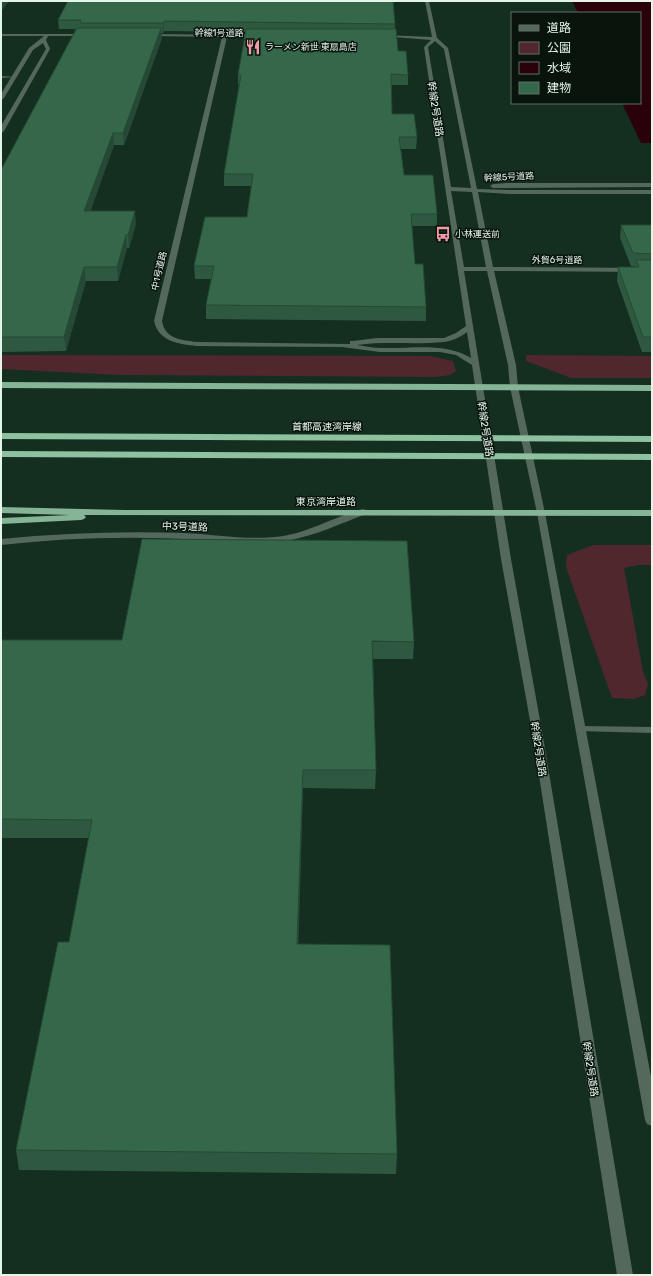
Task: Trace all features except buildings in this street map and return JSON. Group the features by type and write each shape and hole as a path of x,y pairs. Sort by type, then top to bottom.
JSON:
{"highway":[{"path":"1,385 652,388"},
{"name":"首都高速湾岸線","path":"1,436 652,439"},
{"path":"1,454 652,457"},
{"name":"東京湾岸道路","path":"1,510 124,513 652,513"},
{"path":"1,521 54,519 124,513"}],"street":[{"path":"378,39 435,39 427,1"},
{"path":"1,35 94,35"},
{"path":"1,98 31,49 44,40 48,35"},
{"name":"幹線1号道路","path":"140,35 263,38"},
{"name":"幹線1号道路","path":"145,41 225,38"},
{"name":"中1号道路","path":"225,38 158,321 158,328 167,337 174,340 197,344 342,345 380,350 450,351 466,357 476,364"},
{"name":"幹線2号道路","path":"625,1275 556,861 538,737 523,660 426,48 435,39 446,48 490,269 512,365 514,387 541,513 652,1120"},
{"path":"1,40 85,40"},
{"path":"1,131 48,49 44,40"},
{"path":"1,77 14,77"},
{"name":"幹線5号道路","path":"474,189 507,185 652,185"},
{"path":"449,189 474,189"},
{"name":"幹線5号道路","path":"474,189 512,192 652,192"},
{"name":"外貿6号道路","path":"462,269 652,270"},
{"name":"中1号道路","path":"342,345 377,340 445,340 459,335 470,326"},
{"name":"中3号道路","path":"1,542 100,536 183,536 228,540 273,540 298,536 363,512"},
{"path":"581,729 652,730"}],"green space":[{"path":"1,355 430,356 453,361 456,371 450,375 436,377 119,375 1,369"},
{"path":"526,355 652,356 652,378 571,378 526,361"},
{"path":"593,545 652,545 652,565 639,565 624,568 643,672 648,684 645,695 634,699 612,698 566,567 567,555"}],"water":[{"path":"572,1 652,1 652,143 641,143 622,104 641,104 641,12 578,12"}],"place":[{"name":"ラーメン新世 東扇島店","path":"253,47"},
{"name":"小林運送前","path":"443,234"}]}
